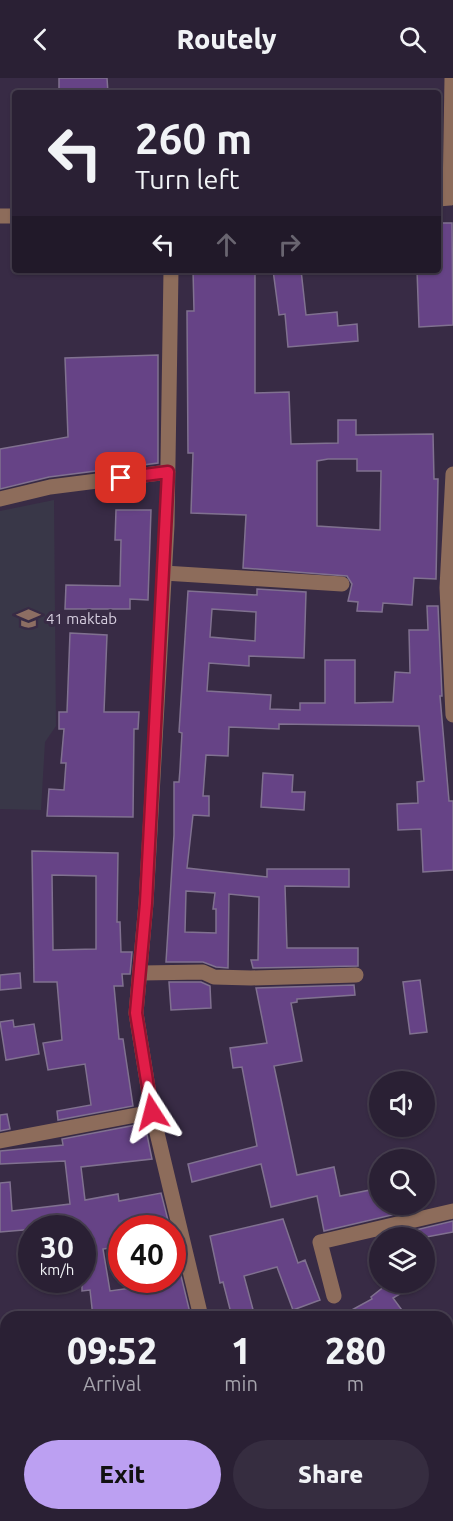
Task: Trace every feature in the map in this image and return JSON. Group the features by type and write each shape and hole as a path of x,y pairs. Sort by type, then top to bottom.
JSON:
{"street":[{"path":"447,199 452,78"},
{"path":"171,273 164,573 142,973 136,1013 152,1112 200,1311"},
{"path":"0,499 50,487 168,472"},
{"path":"453,474 447,588 453,715"},
{"path":"164,573 342,584"},
{"path":"142,973 203,972 214,977 251,978 356,975"},
{"path":"0,1141 152,1112"},
{"path":"334,1296 320,1242 453,1211"}],"shaded area":[{"name":"41 maktab","path":"54,500 56,726 45,742 41,810 0,809 0,511"}],"building":[{"path":"59,78 107,78 108,90 59,90"},
{"path":"441,223 452,223 453,325 419,327 417,273 441,273"},
{"path":"193,273 255,273 255,393 289,392 291,444 338,443 338,420 356,420 356,435 433,434 434,479 438,479 436,579 414,578 412,605 383,603 382,612 357,611 358,602 348,601 352,584 347,576 243,568 246,515 191,513 193,453 188,453 187,311 194,311","holes":["357,459 357,471 381,471 380,530 317,526 317,461"]},
{"path":"273,273 301,273 306,315 337,312 338,326 357,324 358,341 288,347 285,314 279,315"},
{"path":"158,355 158,463 49,477 0,489 0,449 68,437 65,358"},
{"path":"116,510 151,510 148,600 130,599 130,609 65,609 66,585 120,586 121,540 115,540"},
{"path":"257,589 306,592 304,658 249,656 249,666 209,663 207,691 271,695 270,709 300,710 300,703 325,703 325,660 355,660 355,703 393,702 395,672 410,673 409,630 428,630 427,606 438,606 442,696 440,696 449,801 453,801 453,870 423,872 421,829 398,830 397,804 418,803 417,782 424,781 419,726 279,724 279,729 229,727 228,756 206,755 203,796 209,796 209,816 193,815 187,868 267,877 267,869 349,869 349,887 285,886 287,948 358,948 358,966 253,968 251,960 258,960 259,897 229,894 228,968 216,967 203,962 166,962 174,835 174,782 179,782 180,769 182,733 179,732 188,591 257,595","holes":["212,609 256,612 255,641 210,637","186,891 215,893 213,909 216,909 216,933 185,932"]},
{"path":"70,633 107,635 104,712 139,712 138,729 134,729 133,817 47,816 49,789 64,790 66,763 61,763 64,729 59,729 59,712 67,712"},
{"path":"263,773 293,775 292,792 305,792 304,810 261,807"},
{"path":"32,851 118,853 117,922 120,922 121,952 132,952 130,974 122,974 123,986 114,986 119,1039 123,1039 133,1106 58,1120 57,1111 91,1105 85,1064 48,1070 43,1043 62,1040 57,982 34,982","holes":["52,875 96,876 96,949 53,950"]},
{"path":"20,973 21,988 0,990 0,975"},
{"path":"420,980 427,1032 410,1034 403,982"},
{"path":"169,982 201,982 210,986 211,1008 171,1010"},
{"path":"354,985 355,995 297,999 297,1002 291,1003 302,1061 274,1066 297,1175 334,1167 340,1196 369,1190 369,1215 392,1215 324,1231 317,1196 271,1207 261,1164 192,1182 188,1164 257,1146 242,1067 233,1068 230,1048 267,1043 256,988"},
{"path":"13,1020 14,1027 34,1024 39,1054 6,1060 0,1022"},
{"path":"7,1114 10,1129 0,1131 0,1115"},
{"path":"136,1125 137,1132 146,1130 152,1159 81,1167 85,1200 118,1194 119,1201 161,1193 167,1215 108,1215 108,1248 103,1249 108,1293 185,1293 190,1311 92,1311 90,1293 96,1293 96,1215 18,1215 18,1230 0,1232 0,1183 10,1182 12,1211 70,1204 65,1161 0,1164 0,1151 63,1145 62,1139"},
{"path":"283,1219 298,1263 305,1260 320,1300 293,1310 277,1267 244,1276 253,1311 230,1311 223,1282 220,1283 210,1236"},
{"path":"453,1221 453,1232 435,1235 435,1227 428,1227"},
{"path":"376,1293 401,1293 393,1298 403,1311 350,1311 372,1299 371,1297"}],"place":[{"name":"41 maktab","path":"28,619"}],"route":[{"path":"121,478 168,472 142,973 136,1013 152,1112"}]}
